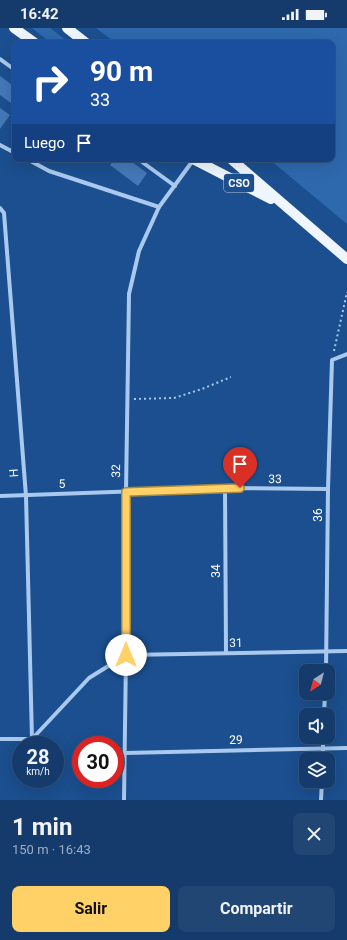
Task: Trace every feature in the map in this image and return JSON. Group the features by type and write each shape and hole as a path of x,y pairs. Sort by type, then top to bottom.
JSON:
{"main road":[{"path":"14,28 31,40"},
{"path":"66,28 82,40"},
{"name":"CSO","path":"200,162 285,206"},
{"name":"CSO","path":"234,162 347,259"}],"street":[{"path":"0,59 12,68"},
{"path":"0,144 12,151"},
{"path":"32,162 49,171 159,208"},
{"path":"142,162 175,186"},
{"name":"32","path":"124,753 129,294 138,251 159,208 192,162"},
{"name":"H","path":"0,208 4,213 26,496 32,736"},
{"path":"332,360 347,354"},
{"name":"36","path":"326,664 328,490 332,360"},
{"name":"33","path":"126,492 225,488 328,490"},
{"name":"34","path":"225,488 226,653"},
{"name":"5","path":"0,496 126,492"},
{"name":"31","path":"126,655 347,651"},
{"path":"35,736 90,678 126,655"},
{"path":"0,739 12,739"},
{"path":"323,744 323,752"},
{"name":"29","path":"124,753 347,748"},
{"name":"32","path":"124,788 124,800"},
{"path":"321,800 322,788"}],"path":[{"path":"332,360 347,292"},
{"path":"127,399 174,398 202,389 231,377"}],"shaded area":[{"path":"32,28 50,28 66,40 47,40"},
{"path":"96,28 347,28 347,224 273,162 335,162 335,40 112,40"}],"building":[{"path":"0,76 12,85 12,104 0,95"},
{"path":"0,108 10,115 0,129"},
{"path":"112,162 132,162 147,173 138,186 110,165"}],"route":[{"path":"126,655 126,492 240,488"}]}
